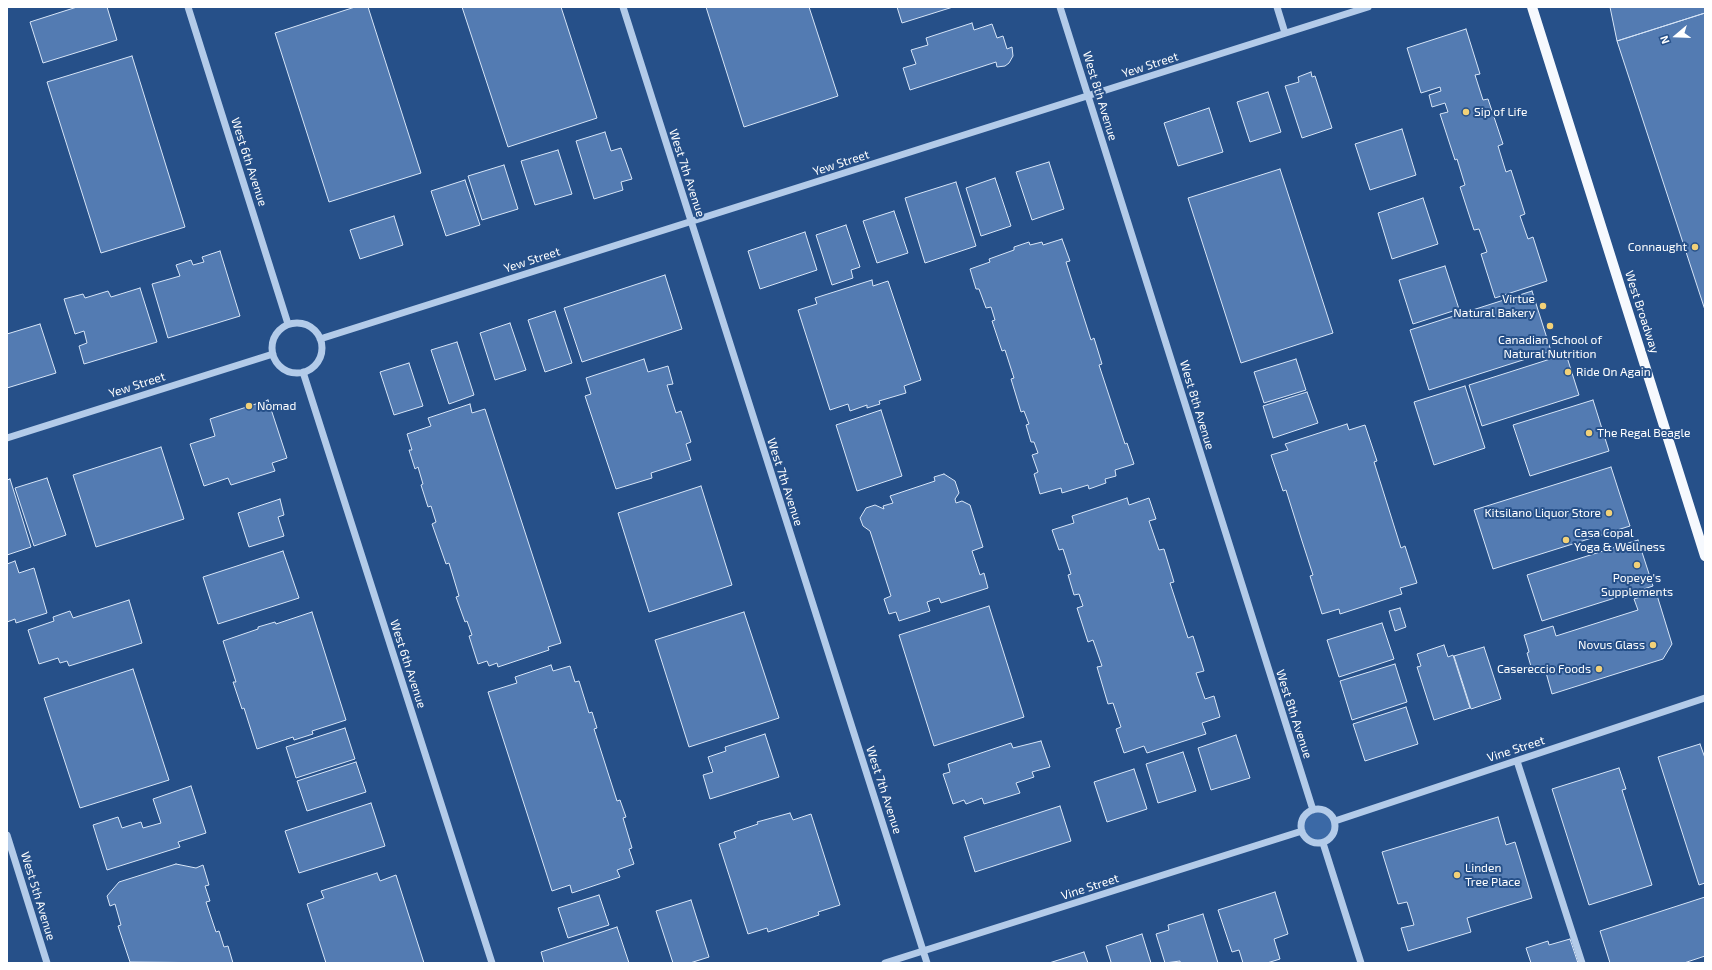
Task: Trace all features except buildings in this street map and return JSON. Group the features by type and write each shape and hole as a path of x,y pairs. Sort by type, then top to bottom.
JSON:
{"main road":[{"name":"West Broadway","path":"1532,7 1705,556"}],"street":[{"name":"West 6th Avenue","path":"188,7 288,324"},
{"name":"West 7th Avenue","path":"622,7 927,963"},
{"name":"West 8th Avenue","path":"1060,7 1313,810"},
{"path":"1277,7 1285,33"},
{"name":"Yew Street","path":"320,339 1368,7"},
{"path":"288,324 303,324 316,332 320,339 321,347 317,362 311,368 303,372 288,371 281,367 273,354 273,340 277,333 288,324"},
{"name":"Yew Street","path":"7,438 273,354"},
{"name":"West 6th Avenue","path":"303,372 492,963"},
{"name":"Vine Street","path":"1335,821 1705,698"},
{"path":"1516,761 1582,963"},
{"path":"1318,809 1329,812 1335,821 1335,832 1323,843 1308,840 1302,831 1302,821 1308,812 1313,810 1318,809"},
{"name":"Vine Street","path":"885,963 1302,831"},
{"name":"West 5th Avenue","path":"7,835 47,963"},
{"path":"1323,843 1361,963"}],"shaded area":[{"path":"1315,809 1321,809 1325,810 1332,816 1335,826 1334,833 1328,840 1321,843 1315,843 1311,842 1304,836 1301,829 1301,823 1302,819 1308,812"}],"place":[{"name":"Sip of Life","path":"1466,112"},
{"name":"Connaught","path":"1695,247"},
{"name":"Virtue Natural Bakery","path":"1543,306"},
{"name":"Canadian School of Natural Nutrition","path":"1550,326"},
{"name":"Ride On Again","path":"1568,372"},
{"name":"Nomad","path":"249,406"},
{"name":"The Regal Beagle","path":"1589,433"},
{"name":"Kitsilano Liquor Store","path":"1609,513"},
{"name":"Casa Copal Yoga & Wellness","path":"1566,540"},
{"name":"Popeye's Supplements","path":"1637,565"},
{"name":"Novus Glass","path":"1653,645"},
{"name":"Casereccio Foods","path":"1599,669"},
{"name":"Linden Tree Place","path":"1457,875"}]}
